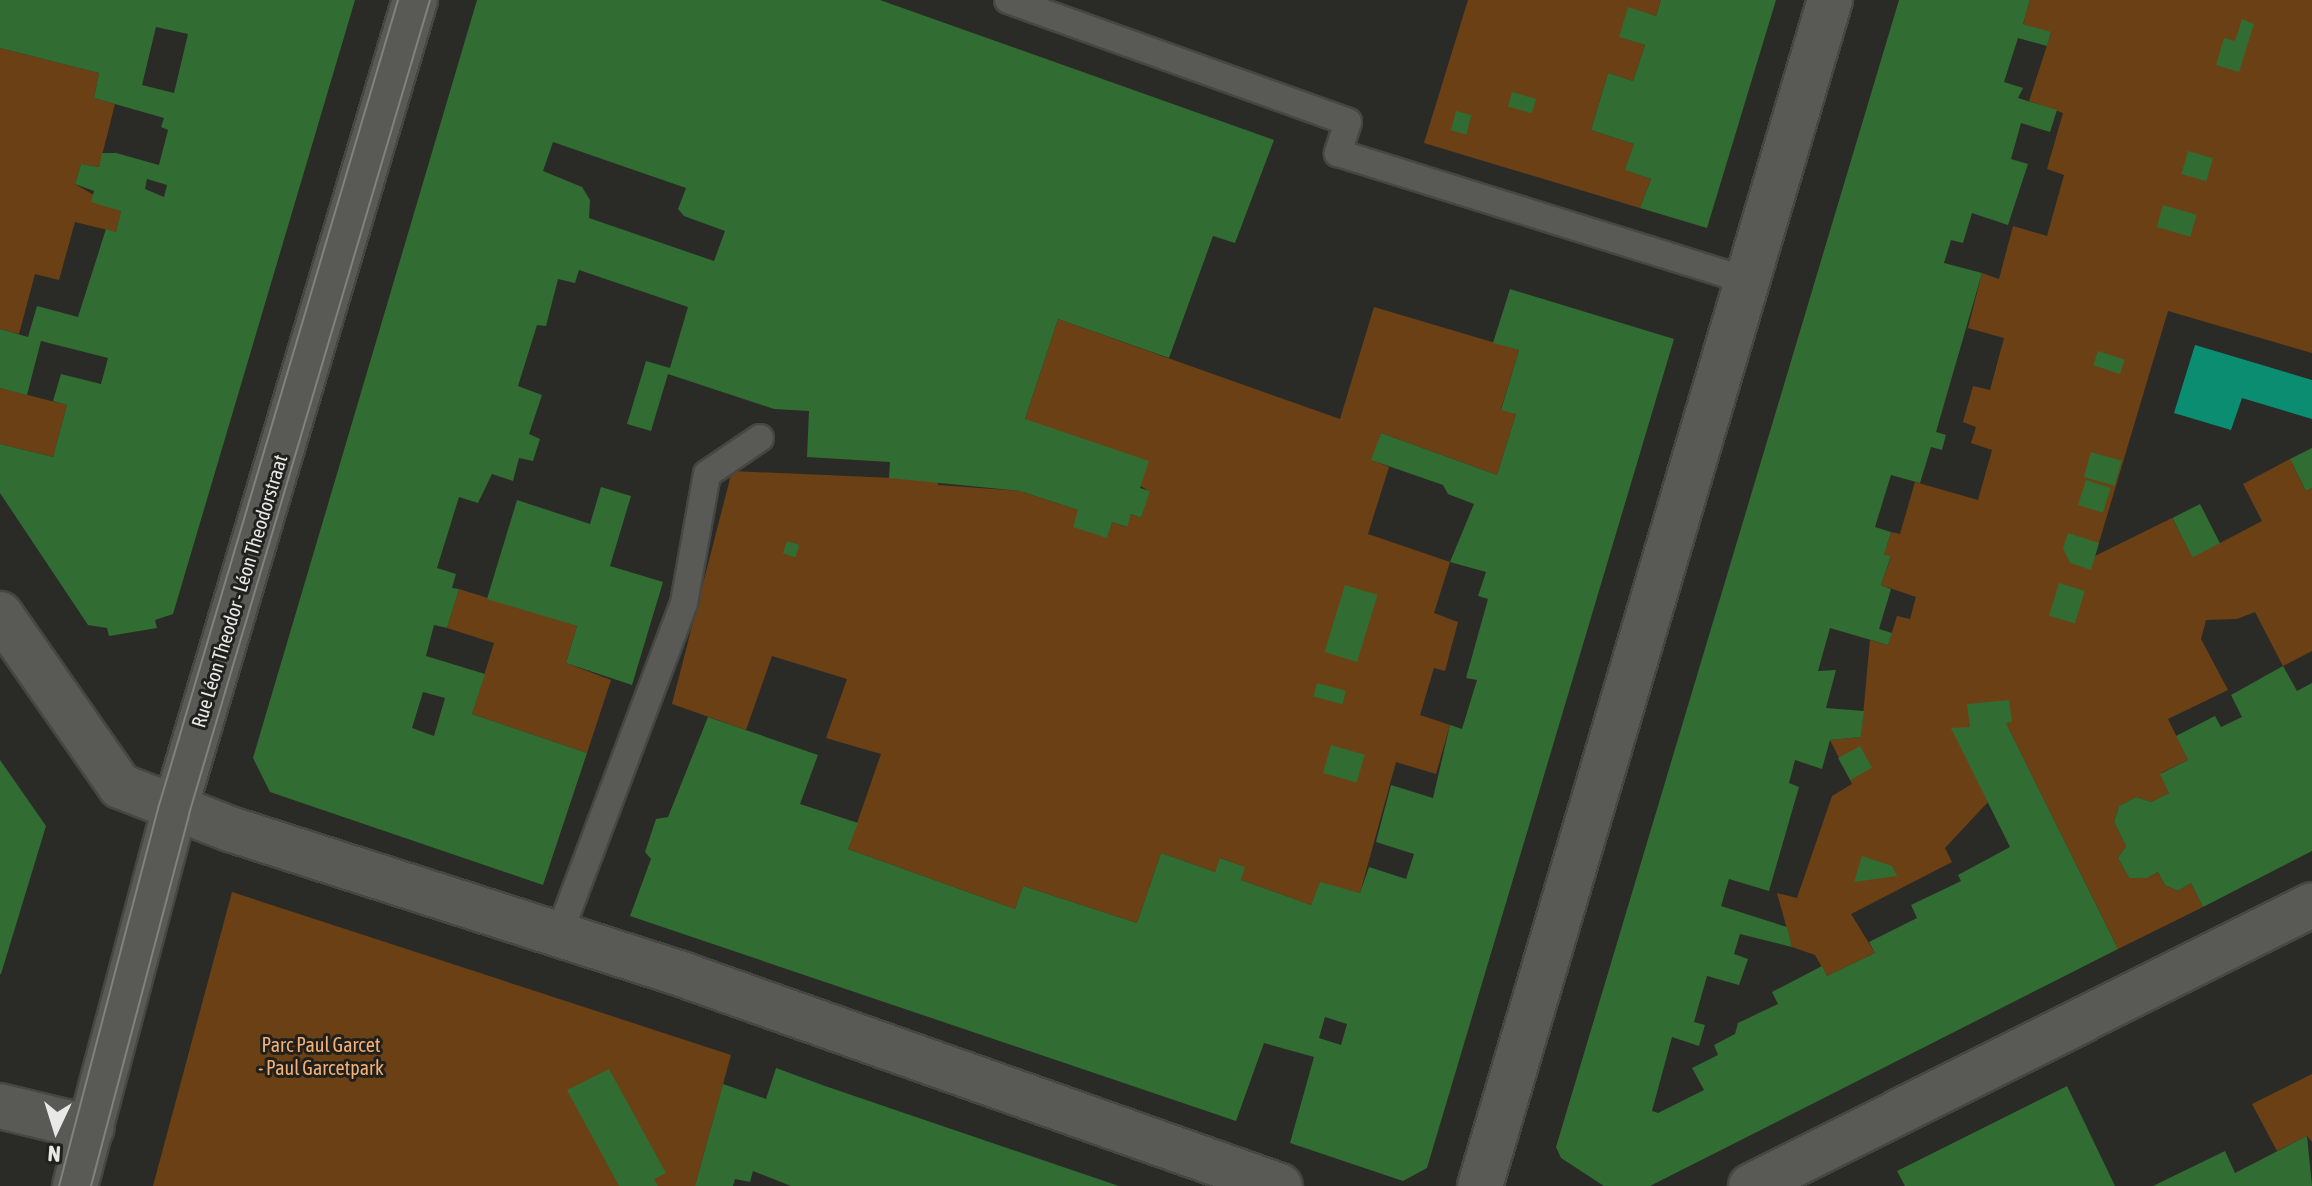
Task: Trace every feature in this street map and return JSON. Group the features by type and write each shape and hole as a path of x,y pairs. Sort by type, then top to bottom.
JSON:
{"street":[{"name":"Rue Léon Theodor - Léon Theodorstraat","path":"75,1186 175,808 415,0"},
{"path":"1480,1186 1830,0"},
{"path":"0,614 120,786 175,808 559,934 1280,1186"},
{"path":"1751,1186 2312,905"},
{"path":"0,1106 91,1128"}],"lane":[{"path":"1008,0 1348,122 1338,153 1745,280"},
{"path":"559,934 684,603 707,474 760,438"}],"green space":[{"path":"1468,0 1661,0 1656,16 1628,8 1620,37 1645,45 1633,81 1608,73 1591,130 1634,144 1626,170 1651,179 1640,208 1424,143"},
{"path":"2030,0 2312,0 2312,353 2168,311 2095,556 2172,518 2192,556 2220,543 2262,521 2243,484 2290,459 2306,491 2312,488 2312,651 2283,666 2255,612 2237,619 2206,620 2201,639 2228,690 2168,719 2188,760 2161,773 2169,793 2151,802 2136,797 2119,806 2114,822 2126,846 2118,858 2129,878 2147,878 2158,872 2165,885 2178,891 2191,883 2203,907 2118,949 2006,723 1988,802 1945,848 1952,862 1851,914 1875,953 1827,976 1815,955 1792,947 1777,893 1797,898 1832,796 1852,784 1830,740 1861,737 1870,640 1888,645 1897,616 1910,619 1916,597 1881,585 1891,557 1884,555 1891,532 1900,534 1915,482 1978,500 1992,450 1971,443 1976,427 1963,422 1973,386 1990,390 2004,338 1968,328 1982,273 1999,279 2013,226 2047,236 2064,175 2047,169 2063,113 2029,101 2051,33 2023,24"},
{"path":"0,48 99,73 94,98 115,104 99,167 81,164 75,184 121,211 116,232 75,222 59,280 35,274 19,334 0,329"},
{"path":"1374,307 1519,350 1501,409 1516,414 1497,475 1381,433 1372,460 1389,467 1368,534 1450,562 1434,613 1458,622 1445,671 1434,668 1420,715 1450,725 1436,774 1396,762 1360,893 1320,883 1311,905 1241,880 1244,867 1221,858 1215,872 1161,853 1137,923 1023,886 1015,909 848,849 881,754 826,738 847,679 772,656 746,730 672,704 732,471 939,480 938,485 1020,491 1078,510 1107,537 1112,522 1126,527 1131,514 1141,518 1149,491 1025,419 1058,319 1340,419"},
{"path":"0,388 67,405 53,457 0,444"},
{"path":"459,589 577,626 566,663 611,680 587,753 472,714 494,643 447,628"},
{"name":"Parc Paul Garcet - Paul Garcetpark","path":"232,892 731,1055 695,1186 153,1186"},
{"path":"2312,1074 2312,1142 2307,1136 2277,1151 2252,1104"}],"shaded area":[{"path":"2195,345 2312,380 2312,419 2242,398 2231,430 2174,413"}],"building":[{"path":"0,0 355,0 173,614 155,620 157,628 109,636 107,628 88,625 0,493 0,444 53,457 67,405 53,401 61,374 101,384 108,358 41,341 27,395 0,388 0,329 28,337 37,306 78,317 106,229 116,232 121,211 91,202 94,191 75,184 81,164 99,167 102,153 116,153 159,165 168,130 161,127 164,118 94,98 99,73 0,48","holes":["156,27 188,34 174,93 142,85","147,179 167,185 164,197 145,189"]},
{"path":"477,0 880,0 1274,140 1235,243 1213,236 1169,358 1058,319 1025,419 1149,461 1140,488 1150,491 1141,518 1131,514 1127,527 1112,522 1107,538 1073,527 1078,510 1020,491 889,478 890,462 807,457 809,411 774,409 668,374 651,431 627,424 646,361 670,368 688,307 579,270 575,283 558,279 546,326 537,325 518,386 542,395 529,434 540,439 533,461 519,458 513,481 492,474 478,503 459,497 437,568 456,574 452,588 459,589 447,628 434,625 426,656 485,674 472,714 587,753 543,885 270,792 253,758","holes":["553,142 686,188 678,209 684,216 725,231 714,261 589,218 590,200 582,187 543,171","423,692 445,698 434,736 412,728"]},
{"path":"1661,0 1776,0 1707,228 1640,208 1651,179 1625,170 1634,144 1591,130 1608,73 1633,81 1645,45 1619,37 1628,7 1656,16"},
{"path":"1899,0 2030,0 2023,24 2051,32 2047,46 2018,38 2004,82 2023,88 2018,98 2057,110 2050,132 2021,123 2011,159 2028,164 2008,225 1972,213 1963,243 1951,240 1944,263 1982,273 1936,432 1946,435 1942,450 1931,447 1920,483 1891,475 1875,527 1891,532 1884,555 1891,556 1881,585 1891,589 1879,629 1892,633 1888,645 1830,628 1818,671 1836,670 1826,708 1864,711 1861,737 1830,740 1822,769 1795,760 1789,783 1799,787 1769,891 1729,879 1721,906 1787,927 1792,947 1740,934 1734,954 1748,959 1739,985 1707,976 1694,1022 1705,1025 1699,1046 1672,1037 1652,1111 1658,1113 1704,1090 1692,1068 1718,1055 1714,1045 1735,1034 1738,1023 1778,1004 1772,992 1822,966 1827,976 1875,953 1869,942 1917,918 1911,905 1961,881 1958,875 2010,847 1951,728 1970,727 1967,704 2009,700 2012,722 2006,723 2118,949 1650,1186 1604,1186 1561,1158 1556,1147"},
{"path":"2242,19 2254,24 2239,72 2216,65 2224,38 2235,41"},
{"path":"1512,92 1536,99 1532,113 1508,106"},
{"path":"1456,111 1471,115 1466,134 1451,130"},
{"path":"2188,151 2213,158 2206,181 2181,174"},
{"path":"2163,205 2197,215 2190,237 2157,227"},
{"path":"1510,289 1674,339 1427,1168 1403,1181 1290,1143 1314,1057 1264,1043 1236,1121 630,916 651,859 645,852 656,819 668,817 708,717 818,755 800,804 858,823 848,849 1015,909 1023,886 1137,923 1161,853 1215,872 1220,858 1245,867 1241,880 1311,905 1320,882 1360,893 1369,867 1406,879 1414,854 1376,842 1391,785 1433,798 1450,725 1462,729 1477,680 1466,678 1488,599 1478,596 1486,572 1450,562 1474,504 1448,494 1443,485 1371,460 1381,433 1497,475 1516,414 1501,410 1519,350 1493,343","holes":["1325,1017 1347,1024 1341,1045 1319,1038"]},
{"path":"2098,351 2125,360 2120,374 2093,365"},
{"path":"2312,448 2312,488 2306,491 2290,459"},
{"path":"2091,452 2122,461 2115,486 2084,477"},
{"path":"2086,480 2111,488 2103,513 2078,505"},
{"path":"601,487 631,496 610,566 663,582 632,685 566,663 577,626 487,599 517,500 590,524"},
{"path":"2200,504 2220,543 2192,557 2172,518"},
{"path":"2068,533 2099,543 2091,570 2070,563 2063,548"},
{"path":"787,541 799,545 795,557 783,553"},
{"path":"2059,583 2085,591 2075,623 2049,616"},
{"path":"1345,585 1378,595 1357,662 1325,652"},
{"path":"2283,666 2297,691 2312,683 2312,851 2203,907 2191,883 2178,891 2165,885 2158,872 2147,878 2129,878 2118,858 2126,846 2114,822 2119,806 2136,797 2151,802 2169,793 2160,774 2188,760 2176,736 2215,716 2221,727 2242,717 2231,695"},
{"path":"1317,683 1346,691 1342,704 1313,697"},
{"path":"1331,745 1365,755 1357,783 1323,773"},
{"path":"1860,746 1872,768 1850,780 1838,758"},
{"path":"0,760 46,826 1,974 0,974"},
{"path":"1862,856 1892,866 1897,876 1854,882"},
{"path":"776,1068 1119,1186 791,1186 753,1171 750,1182 735,1179 733,1186 695,1186 723,1084 766,1099"},
{"path":"609,1069 666,1173 654,1179 658,1186 619,1186 567,1090"},
{"path":"2067,1086 2115,1186 1905,1186 1897,1171"},
{"path":"2307,1136 2312,1186 2153,1186 2225,1151 2235,1173"}],"tram line":[{"path":"59,1186 160,802 398,0"},
{"path":"91,1186 189,814 430,0"}]}
